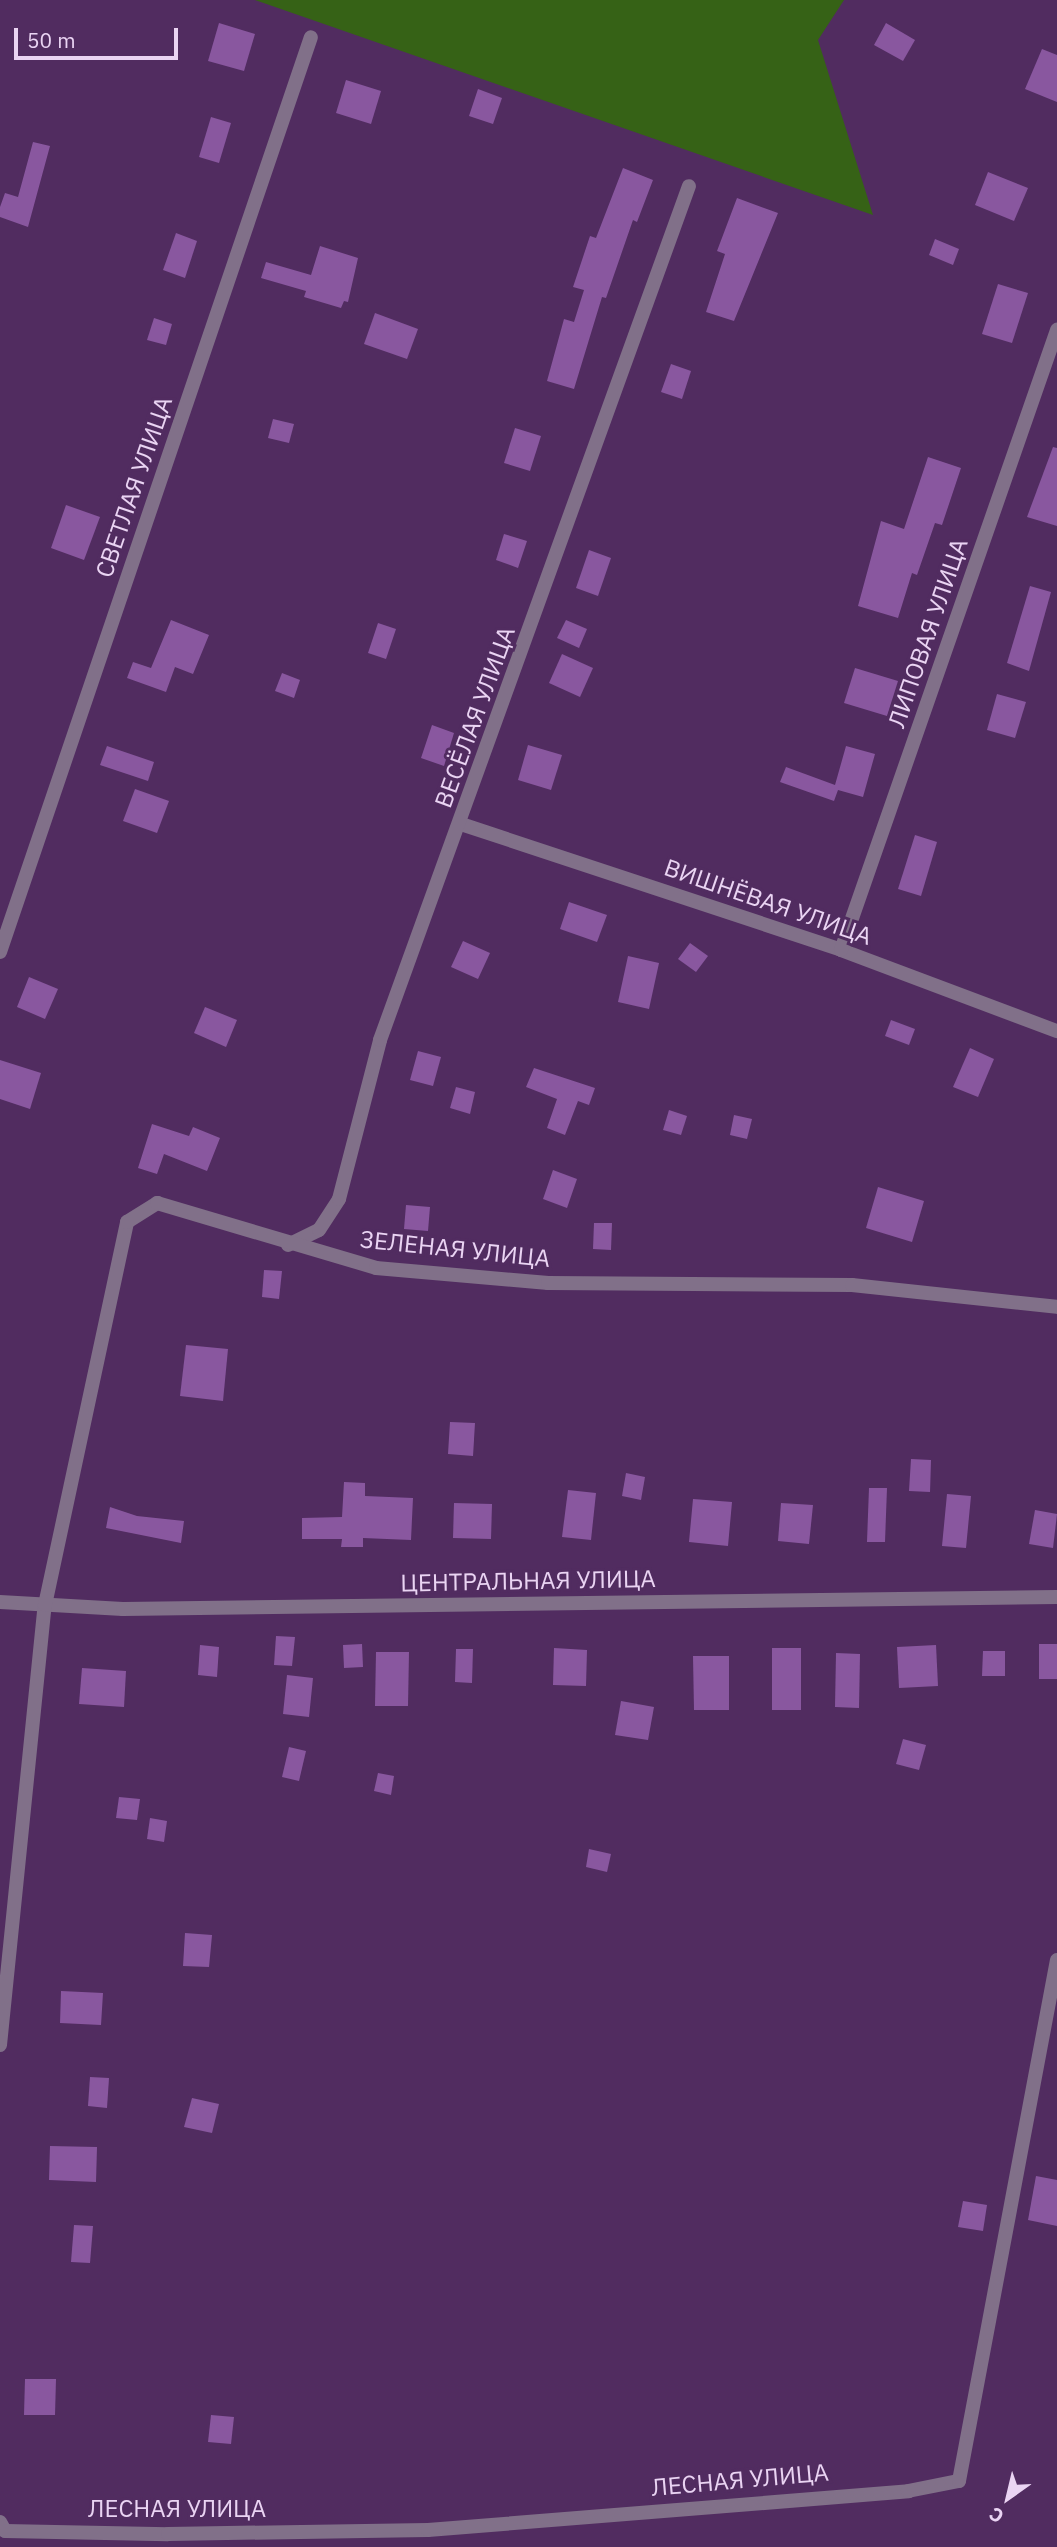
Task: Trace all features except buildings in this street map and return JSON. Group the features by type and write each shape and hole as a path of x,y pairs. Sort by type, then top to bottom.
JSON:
{"street":[{"name":"СВЕТЛАЯ УЛИЦА","path":"0,952 311,37"},
{"name":"ВЕСЁЛАЯ УЛИЦА","path":"288,1245 319,1230 339,1199 380,1040 461,824 689,186"},
{"name":"ЛИПОВАЯ УЛИЦА","path":"841,950 1057,330"},
{"name":"ВИШНЁВАЯ УЛИЦА","path":"461,824 841,950 1057,1031"},
{"name":"ЗЕЛЕНАЯ УЛИЦА","path":"45,1605 127,1222 157,1203 288,1245 376,1268 535,1282 852,1285 1057,1307"},
{"name":"ЦЕНТРАЛЬНАЯ УЛИЦА","path":"0,1602 123,1609 1057,1597"},
{"path":"0,2045 45,1605"},
{"name":"ЛЕСНАЯ УЛИЦА","path":"0,2522 5,2530 168,2534 428,2530 749,2500 908,2491 959,2482 1057,1960"}],"green space":[{"path":"255,0 844,0 818,40 873,215"}]}
